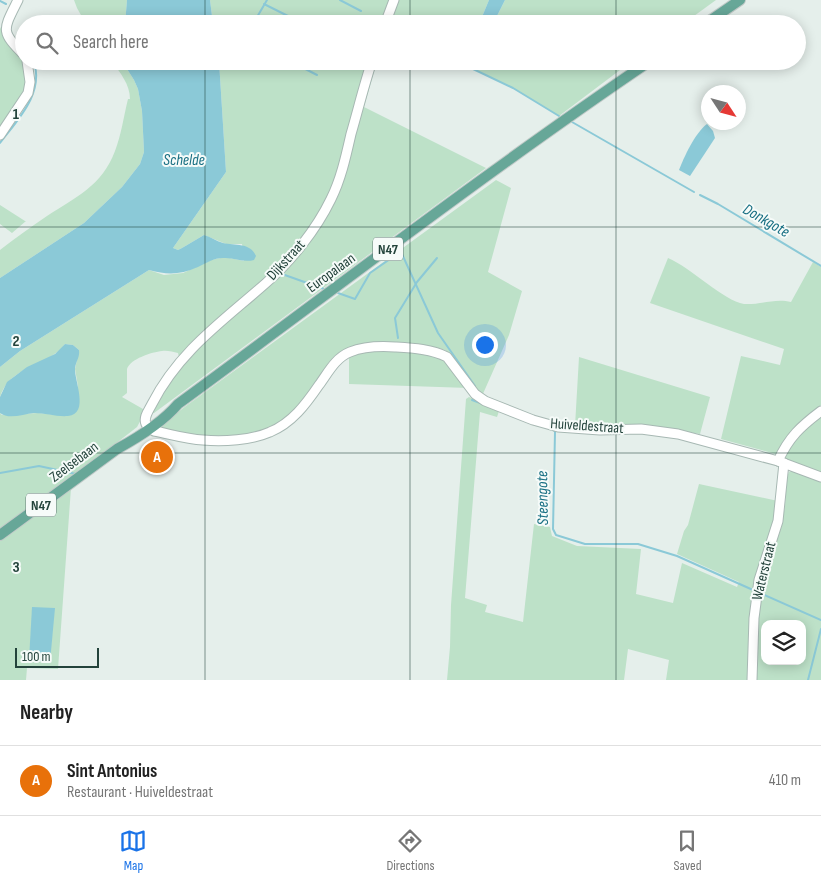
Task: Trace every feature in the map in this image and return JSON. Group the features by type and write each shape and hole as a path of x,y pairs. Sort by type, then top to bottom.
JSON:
{"main road":[{"path":"710,15 731,0"},
{"path":"718,15 740,0"},
{"name":"Europalaan","path":"178,404 632,70"},
{"name":"Europalaan","path":"599,95 636,70"},
{"name":"Zeelsebaan","path":"0,535 117,449 130,436 148,426 178,404"}],"street":[{"path":"15,47 10,42 6,33 9,18 18,0"},
{"path":"388,15 394,0"},
{"path":"0,135 26,98 30,88 29,70"},
{"name":"Dijkstraat","path":"148,426 145,418 155,398 190,349 275,274 309,234 324,212 338,181 369,70"},
{"name":"Huiveldestraat","path":"148,426 154,431 203,440 249,438 270,432 287,423 302,410 332,366 349,352 376,346 408,348 440,353 447,357 474,394 485,401 533,420 558,427 600,430 641,429 678,434 781,462 821,477"},
{"name":"Waterstraat","path":"752,680 754,618 759,580 778,521 781,462 787,442 799,428 821,411"}],"green space":[{"path":"74,0 127,0 126,15 81,15"},
{"path":"210,0 489,0 483,15 212,15"},
{"path":"505,0 716,0 695,15 498,15"},
{"path":"0,27 15,49 15,70 26,70 28,86 0,131"},
{"path":"118,70 128,70 138,89 142,111 144,152 140,164 122,187 84,223 0,278 0,250 35,224 87,190 110,163 119,139 128,99 130,99 130,94"},
{"path":"220,70 374,70 364,107 486,168 154,413 151,413 180,362 178,353 166,351 147,354 132,362 127,369 127,393 122,397 143,409 144,414 137,427 0,534 0,413 2,415 38,413 68,416 78,386 75,369 79,350 73,345 65,344 53,355 15,376 0,397 0,367 20,351 149,270 164,275 183,273 211,260 225,257 244,261 242,244 226,244 204,235 178,250 173,248 226,172"},
{"path":"475,70 620,70 559,116 513,88"},
{"path":"496,180 511,188 488,272 522,291 509,335 482,396 445,350 420,344 372,343 344,350 335,356 328,363 310,393 292,414 270,429 243,436 216,437 161,429 165,422 186,406"},
{"path":"0,205 26,221 12,233 0,224"},
{"path":"668,258 677,262 727,297 744,304 779,301 791,302 813,262 821,267 821,405 796,427 776,454 721,439 741,356 780,365 784,349 650,303"},
{"path":"362,348 441,353 469,388 349,384 349,353"},
{"path":"579,357 710,397 700,434 644,425 575,426"},
{"path":"469,397 499,411 497,417 480,412 465,598 487,605 485,612 523,622 534,524 550,527 552,536 577,546 641,549 636,594 673,603 682,563 737,587 739,582 677,554 684,531 688,525 699,484 778,501 776,515 758,572 748,680 666,680 669,660 628,649 624,680 447,680 466,399"},
{"path":"821,415 821,473 783,458 797,436"},
{"path":"793,471 821,482 821,680 756,680 759,599 781,528 789,472"},
{"path":"71,488 58,669 27,668 26,680 0,680 0,541"}],"water":[{"path":"127,0 210,0 212,15 126,15"},
{"path":"489,0 505,0 498,15 483,15"},
{"name":"Schelde","path":"128,70 220,70 226,172 173,248 178,250 204,235 223,243 250,248 256,256 254,260 250,261 227,258 216,259 179,273 162,273 149,270 20,351 0,367 0,278 84,223 122,187 140,164 144,152 142,111 138,89"},
{"path":"701,130 712,130 715,138 690,176 679,170 694,139"},
{"path":"65,344 73,345 79,350 75,373 80,403 75,414 64,416 34,413 8,416 0,413 0,397 7,382 27,367 55,354"},
{"path":"32,607 55,608 50,662 29,660"}],"waterway":[{"path":"258,15 267,0"},
{"name":"Donkgote","path":"340,0 361,11"},
{"path":"0,1 6,4"},
{"path":"264,4 286,15"},
{"path":"0,143 28,105 35,84 36,70"},
{"path":"307,70 317,75"},
{"name":"Donkgote","path":"475,70 513,88 559,116"},
{"name":"Donkgote","path":"572,122 694,192"},
{"name":"Donkgote","path":"700,195 821,266"},
{"name":"Steengote","path":"338,293 355,299 370,273 400,252 438,333 475,386"},
{"path":"398,338 395,318 417,282 437,258"},
{"name":"Steengote","path":"282,274 324,289"},
{"name":"Steengote","path":"472,400 483,404"},
{"name":"Steengote","path":"553,429 555,432 553,529 556,535 585,544 638,544 677,556 753,590"},
{"path":"0,473 39,466 76,474"},
{"name":"Steengote","path":"762,594 821,620"},
{"name":"Steengote","path":"808,680 821,629"}],"place":[{"name":"Sint Antonius","path":"157,457"}]}
